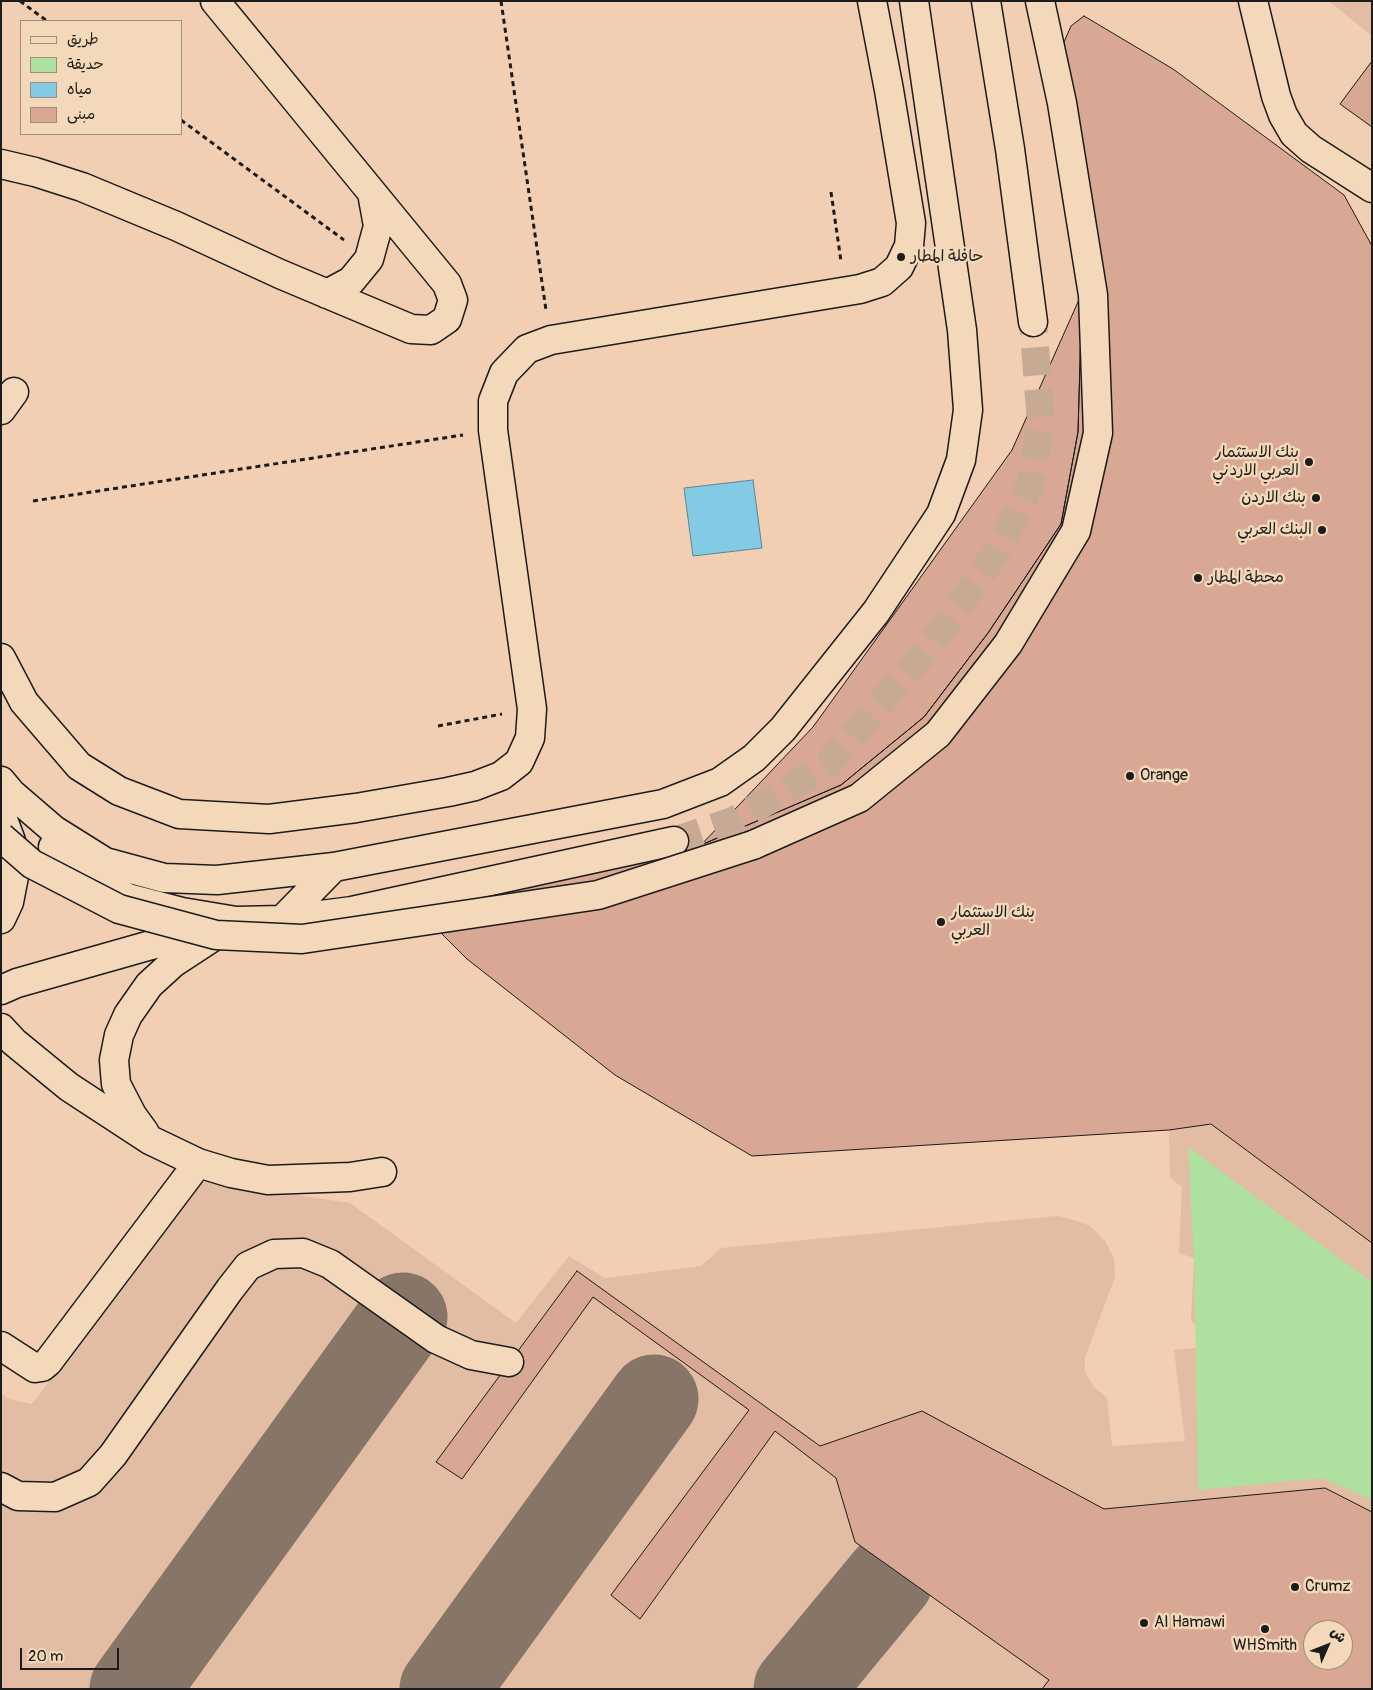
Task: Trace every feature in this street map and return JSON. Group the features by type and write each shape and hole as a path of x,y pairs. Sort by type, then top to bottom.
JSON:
{"lane":[{"path":"1,164 35,172 82,187 411,329 431,330 447,318 452,300 447,284 215,1"},
{"path":"1,658 24,702 79,766 119,792 179,814 269,819 356,808 448,792 475,786 501,776 519,762 530,738 532,709 493,430 494,401 504,373 527,349 551,340 860,290 882,282 899,267 909,246 911,223 890,90 872,1"},
{"path":"4,796 105,862 164,878 216,880 334,867 663,804 720,782 754,758 783,729 876,612 941,514 961,460 968,410 962,330 914,1"},
{"path":"986,1 1010,149 1033,322"},
{"path":"1,836 32,864 118,909 216,935 302,939 598,895 753,845 859,798 938,734 1008,644 1076,531 1098,433 1093,294 1062,103 1040,1"},
{"path":"1253,1 1276,96 1282,115 1294,134 1311,149 1372,188"},
{"path":"327,294 351,281 369,259 378,226 371,192"},
{"path":"1,919 9,902 15,871 4,796"},
{"path":"4,796 58,852 94,881 128,898 182,912 236,921 282,920 352,911 674,841"},
{"path":"282,920 334,867"},
{"path":"1,990 17,983 236,921"},
{"path":"150,1140 132,1115 116,1084 114,1060 119,1035 128,1015 149,985 173,963 236,921"},
{"path":"1,1028 14,1042 69,1087 150,1140 198,1163 231,1173 268,1180 333,1178 382,1172"},
{"path":"1,1346 35,1368 42,1367 48,1362 198,1163"},
{"path":"1,1487 18,1496 55,1497 89,1482 113,1455 224,1297 248,1266 274,1254 303,1252 330,1264 436,1339 471,1355 509,1362"}],"path":[{"path":"20,1 46,20"},
{"path":"501,1 551,340"},
{"path":"182,121 369,259"},
{"path":"830,192 846,292"},
{"path":"33,501 493,430"},
{"path":"438,726 532,709"}],"shaded area":[{"path":"1329,1 1372,1 1372,36"},
{"path":"1084,16 1372,246 1372,1689 1,1689 1,1393 9,1399 32,1404 199,1181 350,1203 516,1323 569,1256 605,1278 701,1266 721,1248 1057,1216 1074,1220 1090,1226 1105,1241 1114,1259 1115,1277 1085,1357 1085,1372 1094,1387 1107,1398 1112,1446 1185,1441 1174,1350 1204,1347 1202,1331 1191,1321 1194,1258 1179,1253 1182,1187 1170,1178 1169,1130 752,1156 615,1075 467,959 430,922 452,900 701,845 813,727 1012,450 1082,293 1046,83 1071,26"}],"green space":[{"path":"1188,1147 1372,1282 1372,1500 1322,1478 1198,1490 1194,1258"}],"water":[{"path":"753,480 762,548 693,556 684,488"}],"building":[{"name":"محطة المطار","path":"1084,16 1173,69 1344,195 1372,246 1372,1243 1211,1124 1169,1130 752,1156 615,1075 467,959 430,922 452,900 701,845 841,785 924,717 988,633 1061,524 1078,432 1082,293 1046,83 1071,26"},
{"path":"1372,61 1372,127 1340,104"},
{"path":"1082,293 1078,432 1061,524 988,633 924,717 841,785 701,845 813,727 1012,450"},
{"path":"577,1271 820,1446 922,1411 1104,1509 1325,1488 1372,1512 1372,1689 1042,1689 1049,1680 855,1542 836,1478 775,1431 640,1619 611,1595 749,1410 593,1297 462,1479 436,1462"}],"taxiway":[{"path":"134,1689 403,1317"},
{"path":"444,1689 654,1399"},
{"path":"798,1689 889,1579"}],"tunnel":[{"path":"674,841 733,821 828,764 931,645 998,550 1031,483 1041,421 1033,322"}],"place":[{"name":"حافلة المطار","path":"901,257"},
{"name":"بنك الاستثمار العربي الاردني","path":"1309,462"},
{"name":"بنك الاردن","path":"1316,498"},
{"name":"البنك العربي","path":"1322,530"},
{"name":"محطة المطار","path":"1198,578"},
{"name":"Orange","path":"1130,776"},
{"name":"بنك الاستثمار العربي","path":"941,922"},
{"name":"Crumz","path":"1295,1587"},
{"name":"Al Hamawi","path":"1144,1623"},
{"name":"WHSmith","path":"1265,1629"}]}
